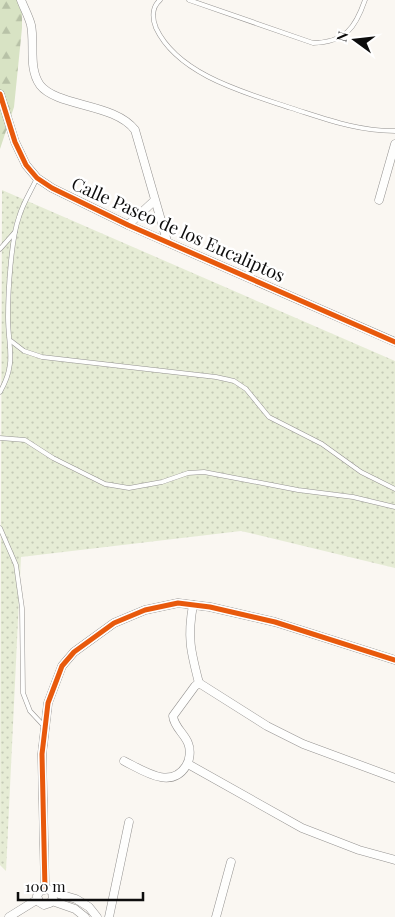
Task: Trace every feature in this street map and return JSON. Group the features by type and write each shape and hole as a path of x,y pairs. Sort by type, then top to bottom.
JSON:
{"street":[{"path":"21,0 31,26 35,76 40,86 55,95 85,104 125,121 135,130 154,201 167,240"},
{"name":"Calle Paseo de los Eucaliptos","path":"0,94 26,165 37,178 128,225 167,240 395,342"},
{"path":"379,200 395,144"},
{"path":"128,225 154,201"},
{"path":"52,901 49,891 42,754 44,726 53,686 62,666 74,652 114,623 145,610 178,603 275,622 395,660"},
{"path":"193,605 188,630 190,650 199,684 266,726 296,741 395,778"},
{"path":"124,761 155,776 166,778 176,776 188,764 190,754 188,743 173,716 195,686 199,684"},
{"path":"188,764 302,828 359,850 395,860"},
{"path":"109,917 129,822"},
{"path":"216,917 231,862"},
{"path":"9,917 20,914 38,899 40,891 49,891 83,902 97,917"},
{"path":"38,899 44,904 52,901 75,909 85,917"}],"lane":[{"path":"160,0 156,4 153,14 158,31 174,54 192,68 258,99 338,124 365,130 395,131"},
{"path":"189,0 313,43 332,42 346,33 358,21 364,0"},
{"path":"0,392 10,371 12,357 8,317 15,232 22,207 37,178"},
{"path":"0,249 15,232"},
{"path":"11,341 24,351 42,357 216,377 234,381 246,389 269,417 322,444 361,472 395,489"},
{"path":"0,438 7,436 25,440 53,458 105,484 128,488 162,482 188,473 204,472 298,490 353,497 395,507"},
{"path":"0,528 16,565 22,608 25,698 30,711 44,726"}],"green space":[{"path":"0,0 22,0 22,28 14,107 0,149"},
{"path":"2,190 395,361 395,568 241,531 21,557 6,871 0,865"}],"cycle path":[{"path":"0,94 15,142 26,165 37,178 52,188 128,225 395,342"},
{"path":"45,889 42,754 48,703 62,666 74,652 114,623 145,610 178,603 210,607 275,622 395,660"}]}
